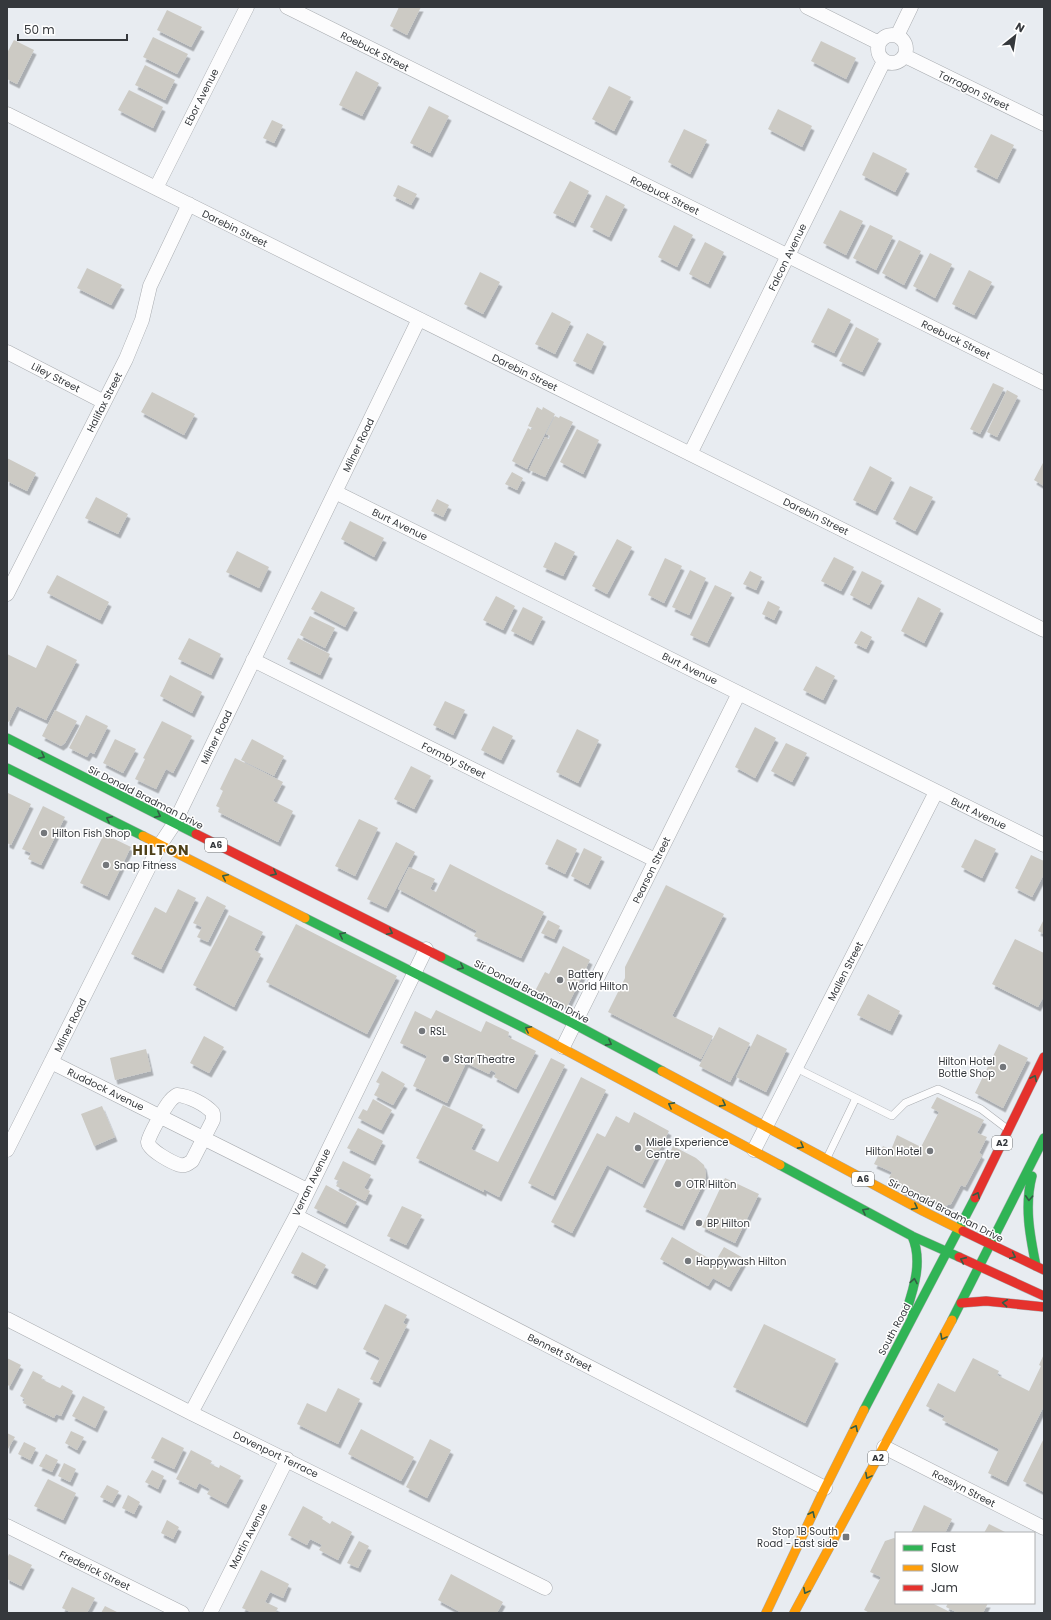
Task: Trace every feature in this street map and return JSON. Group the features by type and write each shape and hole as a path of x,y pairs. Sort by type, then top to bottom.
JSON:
{"main road":[{"name":"Sir Donald Bradman Drive","path":"7,738 174,824 574,1024 959,1230 1040,1268"},
{"name":"A6","path":"7,768 563,1047 912,1236 1044,1296"},
{"name":"South Road","path":"766,1613 825,1488 884,1371 948,1253 1044,1057"},
{"name":"A2","path":"794,1613 961,1303 1042,1142"},
{"path":"1040,1268 1031,1238 1028,1209 1030,1183 1042,1142"},
{"path":"884,1371 911,1297 917,1250 912,1236"},
{"path":"961,1303 986,1301 1044,1307"}],"street":[{"name":"Ebor Avenue","path":"156,188 247,7"},
{"name":"Roebuck Street","path":"287,7 1044,383"},
{"path":"807,7 879,42"},
{"path":"897,36 911,7"},
{"path":"888,36 897,36 905,45 904,56 901,60 895,63 884,61 878,54 879,42 888,36"},
{"name":"Tarragon Street","path":"904,56 1044,124"},
{"name":"Falcon Avenue","path":"690,454 884,61"},
{"name":"Darebin Street","path":"7,114 1044,630"},
{"name":"Halifax Street","path":"7,594 126,359 142,320 150,286 189,204"},
{"name":"Milner Road","path":"7,1150 160,845 174,824 419,319"},
{"name":"Liley Street","path":"7,352 104,402"},
{"name":"Burt Avenue","path":"335,492 1044,845"},
{"name":"Formby Street","path":"253,660 655,860"},
{"name":"Pearson Street","path":"563,1047 739,693"},
{"name":"Mallen Street","path":"754,1150 936,792"},
{"name":"Verran Avenue","path":"191,1413 296,1216 307,1190 426,949"},
{"name":"Ruddock Avenue","path":"51,1062 307,1190"},
{"path":"177,1095 184,1096 208,1108 213,1113 213,1120 203,1138 192,1161 186,1165 180,1165 155,1152 150,1148 148,1142 160,1116 171,1099 177,1095"},
{"name":"Bennett Street","path":"296,1216 825,1488"},
{"name":"Davenport Terrace","path":"7,1319 191,1413 287,1459 545,1588"},
{"name":"Rosslyn Street","path":"884,1447 1044,1528"},
{"name":"Martin Avenue","path":"210,1613 287,1459"},
{"name":"Frederick Street","path":"7,1526 182,1613"}],"lane":[{"path":"796,1068 892,1116 905,1103 938,1089 981,1110 1008,1129"},
{"path":"826,1160 856,1098"}],"building":[{"path":"399,7 421,7 407,35 390,26"},
{"path":"167,10 202,27 191,47 157,30"},
{"path":"153,37 188,54 177,74 143,57"},
{"path":"14,40 34,50 17,84 7,79 7,53"},
{"path":"821,41 856,58 846,79 811,61"},
{"path":"145,65 175,80 165,100 135,85"},
{"path":"356,71 379,83 362,116 339,105"},
{"path":"609,86 631,97 614,131 592,119"},
{"path":"129,90 163,107 153,128 118,110"},
{"path":"429,106 449,116 430,153 410,143"},
{"path":"778,109 812,126 802,147 768,129"},
{"path":"272,120 283,125 274,143 263,138"},
{"path":"684,129 707,140 690,174 668,162"},
{"path":"991,134 1014,145 997,179 974,167"},
{"path":"873,152 907,169 895,192 862,175"},
{"path":"570,181 589,191 573,223 553,213"},
{"path":"398,185 417,194 411,205 393,196"},
{"path":"606,195 625,205 609,237 590,227"},
{"path":"840,210 863,221 846,255 823,243"},
{"path":"674,225 693,235 677,267 658,257"},
{"path":"870,225 893,236 876,270 853,258"},
{"path":"899,240 921,251 904,285 882,273"},
{"path":"705,242 724,252 708,284 689,274"},
{"path":"930,253 952,264 935,298 913,286"},
{"path":"87,268 122,285 111,305 77,288"},
{"path":"969,270 992,282 974,315 952,304"},
{"path":"480,272 500,282 483,314 464,304"},
{"path":"828,308 851,320 834,353 811,342"},
{"path":"552,312 571,322 555,354 535,344"},
{"path":"856,327 879,339 862,372 839,361"},
{"path":"587,333 604,342 591,370 573,361"},
{"path":"993,383 1004,388 980,434 970,429"},
{"path":"1007,390 1018,396 997,437 987,432"},
{"path":"152,392 195,414 184,435 141,412"},
{"path":"537,407 542,410 543,407 555,414 527,469 512,461 528,428 531,430 533,428 528,426"},
{"path":"555,416 559,418 560,416 573,422 545,477 529,470 545,437 549,439 550,436 546,434"},
{"path":"577,429 599,440 583,474 560,462"},
{"path":"7,458 36,473 27,491 7,481"},
{"path":"1044,461 1044,486 1034,480"},
{"path":"870,466 892,478 875,511 853,500"},
{"path":"512,472 523,478 517,490 505,484"},
{"path":"910,486 933,497 915,531 893,519"},
{"path":"96,497 128,514 118,534 85,518"},
{"path":"437,499 449,505 443,517 431,511"},
{"path":"350,521 384,538 374,557 341,539"},
{"path":"617,539 632,547 607,594 592,586"},
{"path":"555,542 575,552 563,576 543,567"},
{"path":"237,551 269,567 259,588 226,572"},
{"path":"834,557 854,567 841,591 821,581"},
{"path":"665,558 682,566 664,603 648,595"},
{"path":"690,570 706,578 689,615 672,607"},
{"path":"750,571 762,577 756,590 743,584"},
{"path":"862,571 882,581 869,605 850,595"},
{"path":"57,575 109,602 100,620 47,593"},
{"path":"715,585 732,593 707,643 690,635"},
{"path":"321,591 355,608 345,627 311,609"},
{"path":"496,596 515,606 503,630 483,620"},
{"path":"918,597 941,609 924,643 901,631"},
{"path":"768,601 780,607 774,620 762,614"},
{"path":"523,607 543,617 531,641 511,631"},
{"path":"310,616 335,628 325,648 300,635"},
{"path":"861,631 872,637 866,649 854,643"},
{"path":"189,638 221,654 211,675 178,659"},
{"path":"298,638 330,654 320,675 287,659"},
{"path":"47,645 77,660 46,720 17,706 9,722 7,721 7,654 36,668"},
{"path":"816,666 835,676 823,700 803,690"},
{"path":"170,675 202,692 192,713 160,696"},
{"path":"445,701 465,710 453,735 433,725"},
{"path":"55,710 77,721 65,743 61,746 42,736"},
{"path":"86,715 108,726 94,754 90,752 87,757 69,748"},
{"path":"162,721 192,736 173,773 166,769 156,789 135,779 145,759 143,758"},
{"path":"493,726 513,736 501,760 481,750"},
{"path":"755,727 776,738 755,778 735,767"},
{"path":"577,729 599,740 578,783 556,772"},
{"path":"115,739 136,749 123,773 103,763"},
{"path":"252,739 284,756 274,776 241,760"},
{"path":"786,743 807,753 792,782 771,771"},
{"path":"235,758 283,782 273,801 293,811 278,842 218,812 220,808 216,806 223,791 220,789"},
{"path":"411,766 431,776 414,809 394,799"},
{"path":"8,793 31,804 11,845 7,843"},
{"name":"Hilton Fish Shop","path":"43,806 65,817 41,865 28,859 31,853 22,849"},
{"path":"359,819 378,828 355,876 335,866"},
{"name":"Snap Fitness","path":"104,834 131,847 107,896 80,883"},
{"path":"557,839 577,849 565,874 545,864"},
{"path":"975,839 996,849 982,878 961,867"},
{"path":"396,842 415,852 386,908 367,899"},
{"path":"584,848 602,857 588,885 571,876"},
{"path":"1031,855 1044,861 1044,874 1032,897 1015,888"},
{"path":"450,864 544,912 521,958 474,936 477,931 398,889 409,867 435,879 430,889 436,892"},
{"path":"666,885 724,914 672,1016 713,1036 701,1059 608,1012 625,978 625,967"},
{"path":"178,889 196,898 161,969 131,954 155,907 166,913"},
{"path":"207,896 226,906 208,942 197,937 202,927 193,923"},
{"path":"229,915 263,932 254,950 261,954 234,1007 193,985"},
{"path":"1044,919 1044,934 1038,931"},
{"path":"548,920 560,926 554,939 541,933"},
{"path":"296,924 397,976 367,1034 266,982"},
{"path":"1015,939 1044,953 1044,996 1038,1007 992,984"},
{"name":"Battery World Hilton","path":"563,946 590,960 567,1007 535,991 545,972 549,974"},
{"path":"868,994 900,1011 890,1031 857,1015"},
{"path":"436,1010 481,1032 486,1021 509,1032 508,1037 536,1051 516,1089 494,1077 496,1073 491,1070 489,1074 466,1063 447,1103 413,1086 427,1056 400,1043 415,1011 431,1019"},
{"path":"719,1027 750,1043 730,1082 699,1066"},
{"path":"757,1034 787,1049 766,1092 736,1077"},
{"path":"204,1036 224,1047 209,1073 190,1063"},
{"path":"999,1044 1028,1058 1003,1108 975,1093"},
{"path":"146,1049 151,1071 115,1080 110,1058"},
{"path":"551,1058 565,1065 499,1197 484,1189 484,1192 416,1158 443,1105 483,1125 471,1149 498,1162"},
{"path":"382,1071 405,1084 393,1105 374,1095 380,1084 376,1082"},
{"path":"581,1077 606,1090 553,1196 528,1183"},
{"name":"Hilton Hotel","path":"937,1097 984,1120 977,1133 987,1137 979,1153 982,1155 965,1187 961,1185 951,1204 945,1206 921,1194 918,1200 901,1191 903,1185 889,1178 892,1172 874,1164 883,1146 891,1150 897,1135 921,1147 939,1112 931,1108"},
{"path":"373,1099 392,1110 381,1130 358,1118 363,1109 367,1111"},
{"path":"102,1106 115,1137 94,1146 81,1114"},
{"path":"634,1112 669,1131 642,1184 607,1165 572,1233 551,1222 597,1133 605,1137 616,1116 629,1123"},
{"path":"358,1128 383,1141 373,1161 347,1148"},
{"name":"OTR Hilton","path":"673,1146 696,1158 704,1165 706,1174 705,1180 682,1226 643,1207"},
{"path":"343,1161 371,1175 364,1188 370,1191 365,1201 336,1186 339,1181 334,1179"},
{"path":"725,1178 759,1194 735,1243 702,1227"},
{"path":"326,1185 357,1202 345,1224 314,1208"},
{"path":"402,1206 422,1215 406,1245 387,1236"},
{"name":"Happywash Hilton","path":"672,1237 715,1262 724,1247 745,1259 729,1287 713,1278 708,1286 660,1259"},
{"path":"302,1252 326,1265 315,1285 291,1273"},
{"path":"385,1304 407,1315 403,1323 407,1325 378,1383 370,1379 380,1358 363,1349"},
{"path":"764,1324 836,1359 805,1423 733,1387"},
{"path":"1044,1354 1044,1406 1006,1482 988,1473 999,1449 942,1420 945,1416 926,1406 938,1383 955,1392 973,1358 999,1371 997,1375 1029,1391 1041,1366 1039,1365"},
{"path":"7,1358 21,1365 10,1386 7,1385"},
{"path":"33,1371 43,1376 41,1379 60,1388 62,1385 73,1391 61,1416 56,1414 54,1418 23,1403 25,1399 20,1396"},
{"path":"338,1388 360,1399 338,1444 297,1424 307,1403 326,1412"},
{"path":"83,1396 105,1407 95,1428 72,1416"},
{"path":"361,1429 414,1457 401,1481 348,1454"},
{"path":"71,1431 84,1437 77,1450 65,1443"},
{"path":"7,1433 15,1437 8,1449 7,1449"},
{"path":"162,1437 184,1448 174,1469 151,1458"},
{"path":"1044,1438 1044,1492 1023,1481"},
{"path":"430,1439 451,1450 427,1498 406,1487"},
{"path":"24,1442 36,1448 30,1460 18,1454"},
{"path":"191,1450 212,1461 210,1464 219,1468 220,1465 241,1476 226,1504 207,1494 210,1489 199,1483 196,1489 176,1479"},
{"path":"46,1454 58,1460 52,1472 39,1466"},
{"path":"64,1463 76,1469 70,1482 58,1476"},
{"path":"152,1470 164,1476 158,1489 145,1482"},
{"path":"48,1479 76,1493 63,1520 34,1506"},
{"path":"107,1485 119,1491 112,1503 100,1497"},
{"path":"128,1495 140,1502 134,1514 122,1508"},
{"path":"924,1505 952,1519 946,1532 911,1532"},
{"path":"303,1506 323,1517 322,1519 330,1524 332,1521 352,1532 338,1560 319,1550 322,1545 310,1539 307,1545 288,1535"},
{"path":"167,1520 179,1527 173,1539 161,1533"},
{"path":"989,1524 1005,1532 985,1532"},
{"path":"895,1538 895,1604 934,1604 952,1613 870,1613 864,1610 881,1577 870,1572 885,1541"},
{"path":"359,1541 369,1546 358,1568 347,1563"},
{"path":"9,1554 32,1565 21,1586 7,1579 7,1559"},
{"path":"261,1570 289,1584 283,1598 270,1592 265,1602 278,1608 275,1613 253,1613 242,1608"},
{"path":"451,1574 503,1602 497,1613 462,1613 438,1600"},
{"path":"72,1587 95,1598 87,1613 72,1613 62,1608"},
{"path":"948,1604 988,1604 983,1613 958,1613 946,1607"},
{"path":"105,1606 119,1613 101,1613"}],"traffic: fast":[{"path":"7,738 196,834"},
{"path":"7,768 143,836"},
{"path":"305,918 530,1031"},
{"path":"441,957 574,1024 662,1071"},
{"path":"952,1320 1044,1138"},
{"path":"780,1165 912,1236 959,1257"},
{"path":"1032,1176 1028,1198 1028,1210 1036,1266"},
{"path":"864,1410 975,1198"},
{"path":"906,1312 912,1293 917,1264 917,1255 912,1236"}],"traffic: slow":[{"path":"143,836 305,918"},
{"path":"530,1031 780,1165"},
{"path":"662,1071 963,1231"},
{"path":"794,1613 952,1320"},
{"path":"766,1613 825,1488 864,1410"}],"traffic: jam":[{"path":"196,834 441,957"},
{"path":"975,1198 1044,1057"},
{"path":"963,1231 1044,1270"},
{"path":"959,1257 1044,1296"},
{"path":"961,1303 986,1301 1044,1307"}],"place":[{"name":"Hilton Fish Shop","path":"44,833"},
{"name":"Snap Fitness","path":"106,865"},
{"name":"Battery World Hilton","path":"560,980"},
{"name":"RSL","path":"422,1031"},
{"name":"Star Theatre","path":"446,1059"},
{"name":"Hilton Hotel Bottle Shop","path":"1003,1067"},
{"name":"Miele Experience Centre","path":"638,1148"},
{"name":"Hilton Hotel","path":"930,1151"},
{"name":"OTR Hilton","path":"678,1184"},
{"name":"BP Hilton","path":"699,1223"},
{"name":"Happywash Hilton","path":"688,1261"},
{"name":"Stop 1B South Road - East side","path":"846,1537"}],"district":[{"name":"HILTON","path":"161,850"}]}
